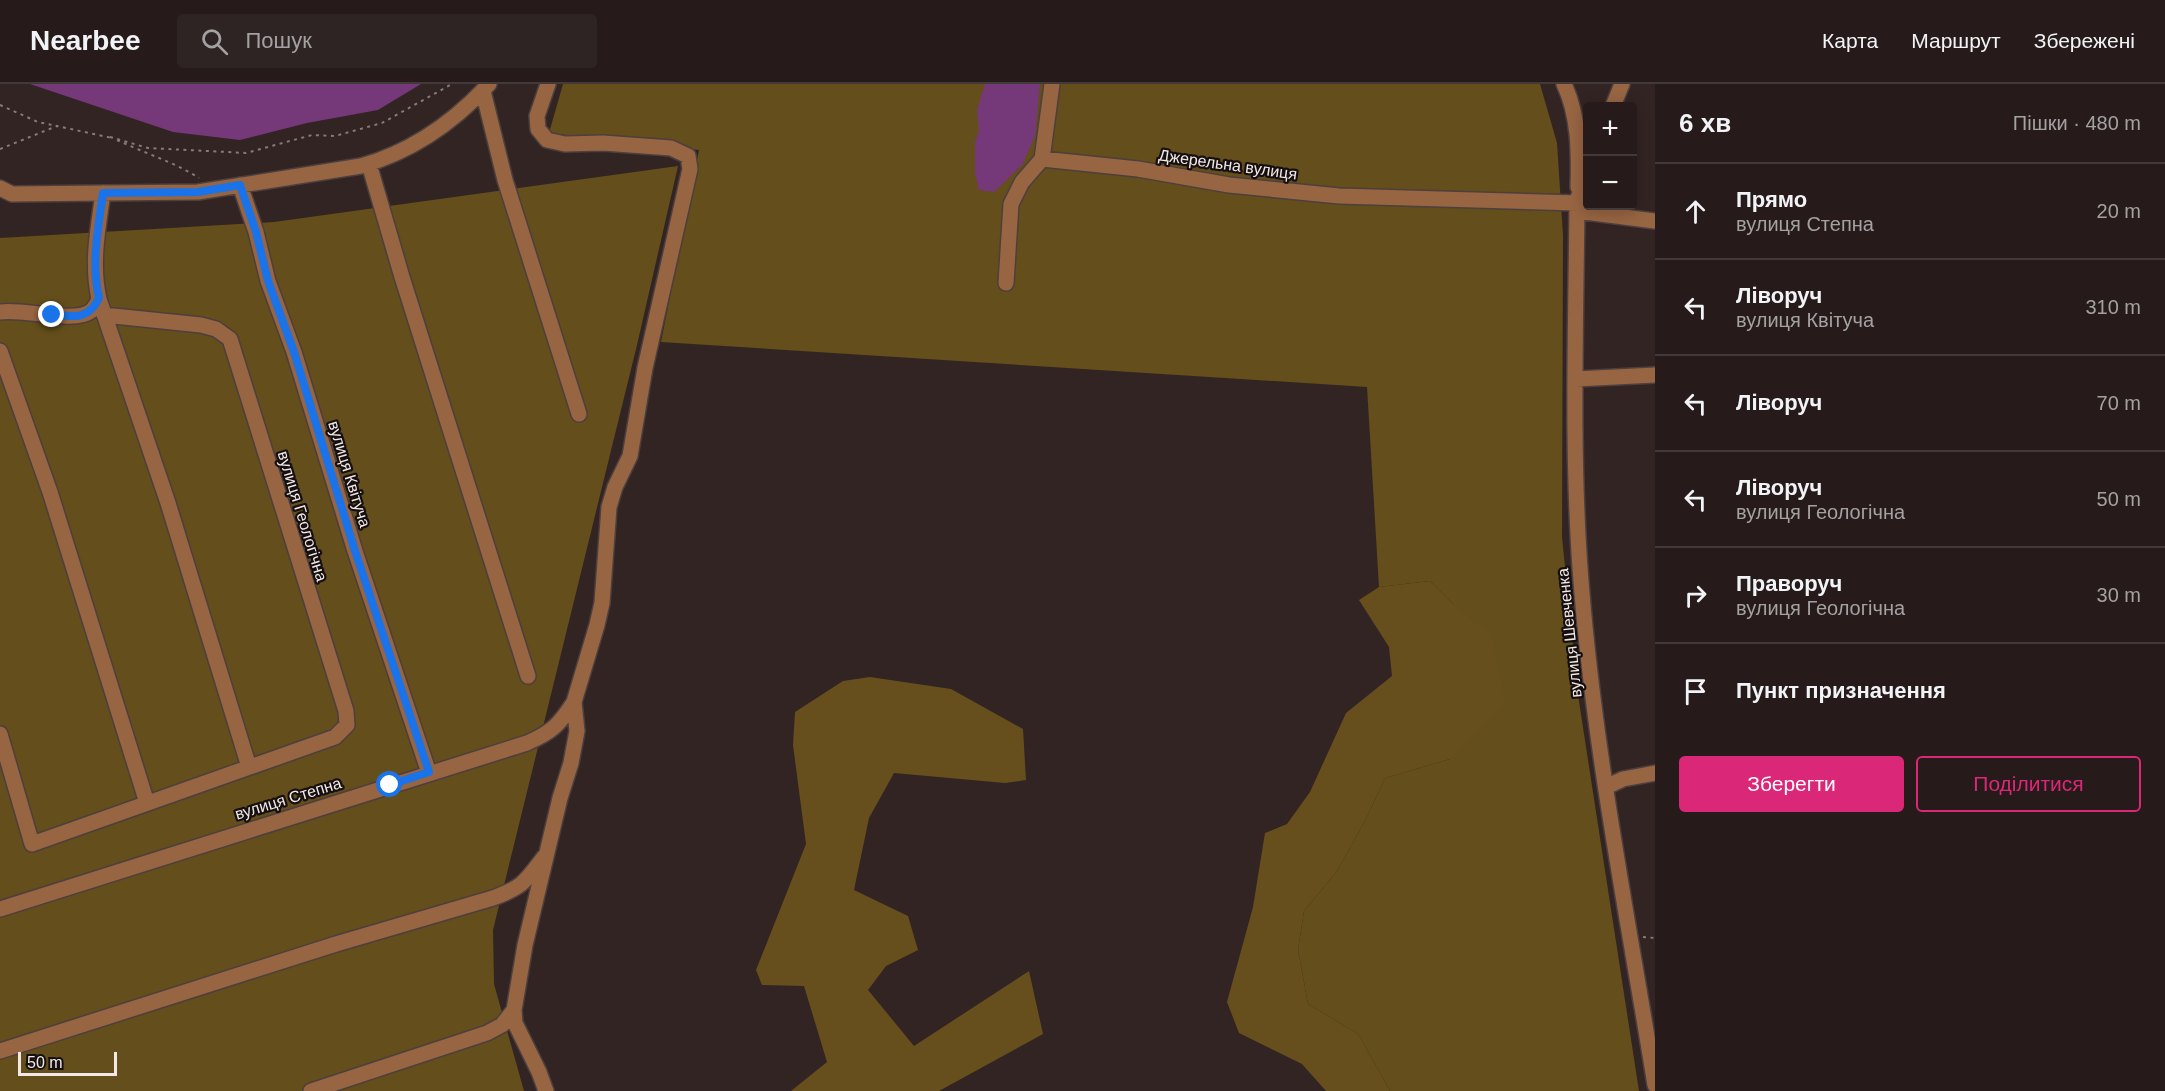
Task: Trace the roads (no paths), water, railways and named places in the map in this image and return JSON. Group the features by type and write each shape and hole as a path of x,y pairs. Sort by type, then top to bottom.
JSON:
{"street":[{"path":"546,1091 515,1023 514,1010 525,945 547,852 572,763 577,731 574,702 602,603 609,507 615,487 630,456 645,368 690,169 688,156 671,148 603,143 565,144 547,140 538,129 537,116 548,84"},
{"path":"1006,283 1011,204 1022,182 1042,159 1052,84"},
{"path":"1564,84 1569,94 1579,142 1577,205"},
{"path":"1615,102 1622,84"},
{"path":"0,188 12,194 198,192 369,164 386,159 421,142 474,101 486,88"},
{"path":"486,88 508,190 579,414"},
{"name":"Джерельна вулиця","path":"1042,159 1138,169 1229,185 1339,196 1577,205 1655,221"},
{"path":"369,164 402,277 528,676"},
{"name":"вулиця Квітуча","path":"240,185 256,232 268,281 294,352 355,551 429,772"},
{"name":"вулиця Шевченка","path":"1583,186 1577,205 1576,379 1576,495 1581,580 1586,639 1606,787 1655,1085"},
{"path":"103,193 94,256 99,298 168,503 249,767"},
{"path":"0,312 78,316 91,311 99,298"},
{"name":"вулиця Геологічна","path":"0,734 32,844 335,736 347,725 230,339 216,329 201,325 104,315"},
{"path":"0,351 50,492 147,803"},
{"path":"1576,379 1655,375"},
{"name":"вулиця Степна","path":"0,909 527,743 560,724 574,702"},
{"path":"1606,787 1623,779 1655,772"},
{"path":"0,1051 336,944 515,890 547,852"},
{"path":"311,1091 488,1033 502,1025 514,1010"}]}
